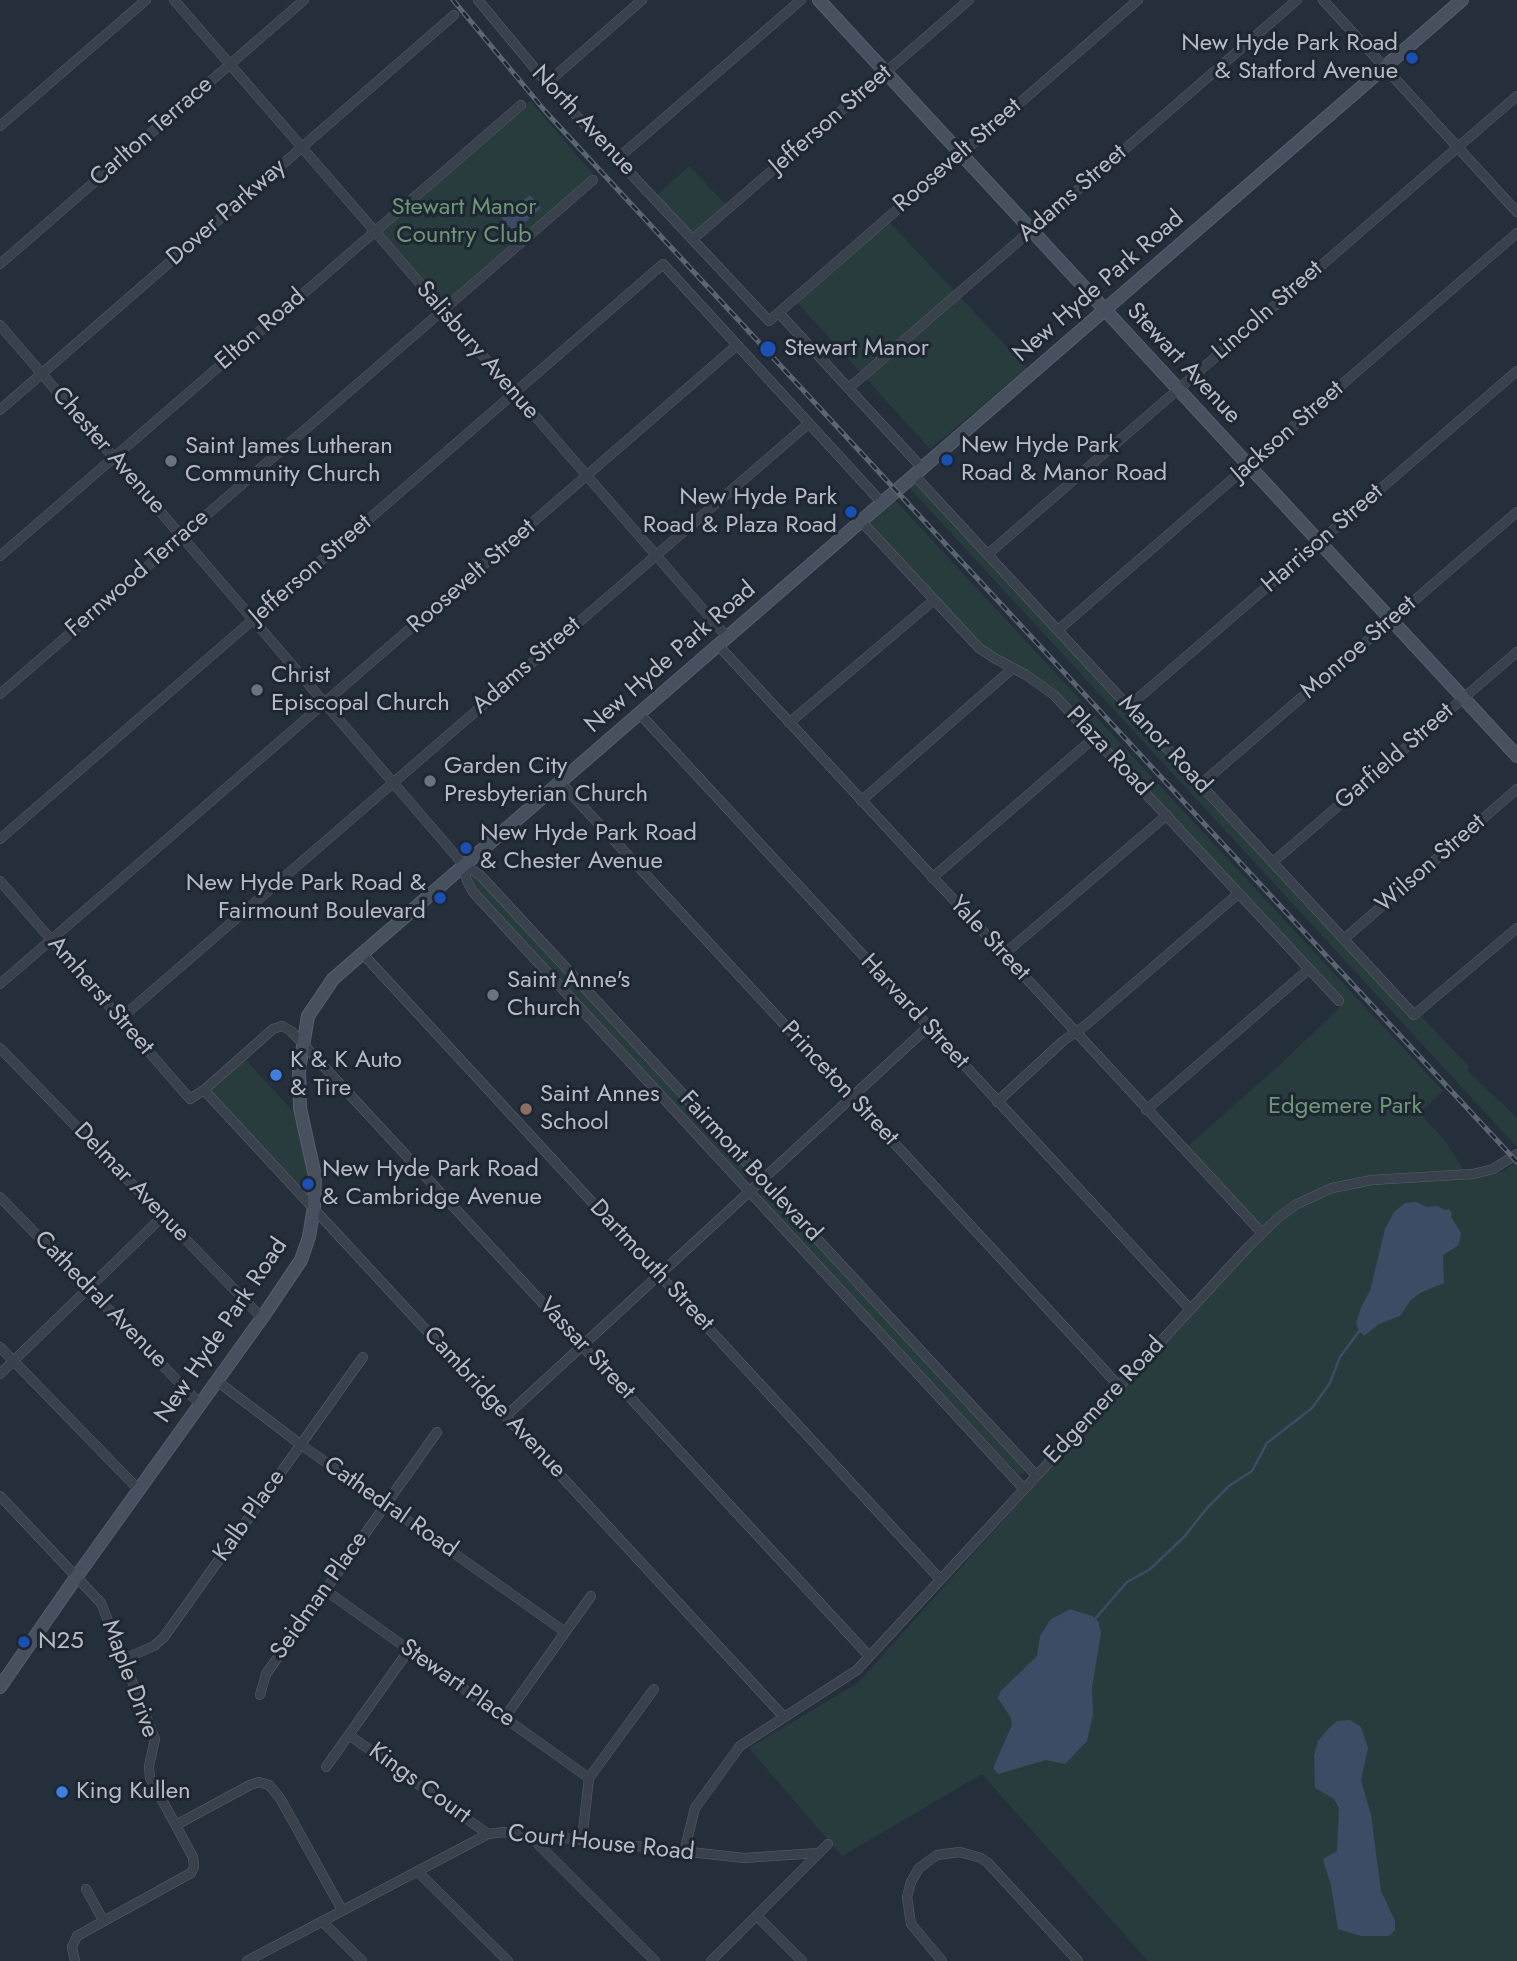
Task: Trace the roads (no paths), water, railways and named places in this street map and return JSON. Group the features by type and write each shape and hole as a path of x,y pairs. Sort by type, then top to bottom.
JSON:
{"main road":[{"name":"Stewart Avenue","path":"819,0 1517,756"},
{"name":"New Hyde Park Road","path":"0,1687 301,1260 309,1237 314,1207 314,1166 298,1091 303,1043 308,1016 333,979 1462,0"}],"street":[{"path":"0,127 146,0"},
{"name":"Salisbury Avenue","path":"174,0 655,556 722,641"},
{"name":"Carlton Terrace","path":"0,264 304,0"},
{"name":"North Avenue","path":"478,0 547,83 693,239"},
{"path":"547,83 642,0"},
{"path":"617,159 801,0"},
{"name":"Jefferson Street","path":"693,239 969,0"},
{"name":"Roosevelt Street","path":"779,313 1138,0"},
{"name":"Adams Street","path":"849,388 1297,0"},
{"path":"1323,0 1517,212"},
{"name":"Dover Parkway","path":"0,410 454,15"},
{"name":"Lincoln Street","path":"988,554 1517,96"},
{"name":"Elton Road","path":"0,556 521,105"},
{"name":"Fernwood Terrace","path":"0,694 593,180"},
{"name":"Jackson Street","path":"1058,630 1517,233"},
{"name":"Manor Road","path":"693,239 769,321 779,313 849,388 988,554 1414,1015 1517,928"},
{"name":"Jefferson Street","path":"0,839 663,264 736,346"},
{"name":"Chester Avenue","path":"0,325 463,864"},
{"path":"736,346 882,503"},
{"name":"Roosevelt Street","path":"0,984 736,346"},
{"name":"Harrison Street","path":"1129,706 1517,371"},
{"name":"Adams Street","path":"120,1019 808,424"},
{"name":"Monroe Street","path":"1201,785 1517,512"},
{"name":"Plaza Road","path":"861,521 979,648 1045,687 1095,737 1339,1001"},
{"path":"789,723 934,600"},
{"name":"Yale Street","path":"722,641 789,723 1261,1232"},
{"name":"Garfield Street","path":"1273,862 1517,652"},
{"path":"861,801 1013,668"},
{"name":"Harvard Street","path":"639,713 1190,1309"},
{"path":"932,878 1095,737"},
{"name":"Princeton Street","path":"560,782 1119,1386"},
{"name":"Wilson Street","path":"1344,939 1517,789"},
{"path":"1003,955 1167,815"},
{"name":"Fairmont Boulevard","path":"463,864 480,875 1036,1475"},
{"name":"Fairmont Boulevard","path":"463,864 473,892 1024,1489"},
{"name":"Amherst Street","path":"0,881 190,1099 204,1090"},
{"path":"997,1102 1063,1041 1239,893"},
{"name":"Dartmouth Street","path":"362,953 940,1579"},
{"path":"1146,1110 1309,969"},
{"path":"204,1090 273,1029 282,1026 303,1043"},
{"path":"506,1416 928,1027"},
{"name":"Vassar Street","path":"303,1043 869,1656"},
{"name":"Delmar Avenue","path":"0,1048 262,1318"},
{"name":"Cambridge Avenue","path":"204,1090 784,1717"},
{"name":"Edgemere Road","path":"684,1852 695,1808 740,1746 851,1674 1261,1232 1297,1204 1332,1188 1373,1180 1473,1174 1493,1169 1517,1154"},
{"name":"Cathedral Avenue","path":"0,1197 200,1404"},
{"path":"0,1374 163,1216"},
{"path":"0,1347 139,1490"},
{"name":"Kalb Place","path":"124,1660 154,1646 163,1637 363,1357"},
{"name":"Cathedral Road","path":"217,1381 300,1444 565,1632"},
{"name":"Seidman Place","path":"260,1695 265,1674 437,1432"},
{"name":"Maple Drive","path":"0,1496 101,1604 155,1739 149,1766 150,1778 193,1857 194,1867 191,1874 103,1920 74,1939 72,1947 75,1961"},
{"name":"Stewart Place","path":"325,1590 589,1778"},
{"path":"505,1717 591,1596"},
{"path":"326,1768 409,1650"},
{"path":"582,1840 589,1778 654,1689"},
{"name":"Kings Court","path":"349,1735 488,1834"},
{"path":"176,1825 250,1785 259,1782 269,1785 280,1798 342,1910"},
{"name":"Court House Road","path":"247,1961 488,1834 528,1834 744,1858 818,1853"},
{"path":"528,1834 655,1961"},
{"path":"712,1961 828,1844"},
{"path":"942,1961 916,1932 908,1915 909,1889 919,1868 937,1855 948,1852 960,1852 981,1858 1001,1874 1078,1961"},
{"path":"417,1871 508,1961"},
{"path":"86,1889 103,1920"},
{"path":"757,1916 802,1961"},
{"path":"322,1922 362,1961"}],"water":[{"path":"530,195 541,208 514,232 502,218"},
{"path":"1416,1202 1427,1207 1449,1209 1461,1233 1459,1245 1443,1255 1444,1283 1420,1293 1411,1300 1400,1316 1379,1324 1364,1336 1356,1323 1370,1291 1385,1229 1394,1212 1405,1203"},
{"path":"1070,1609 1092,1616 1098,1621 1101,1633 1092,1687 1093,1715 1087,1741 1065,1764 1046,1760 998,1774 993,1768 1012,1725 1011,1718 998,1698 1000,1692 1037,1656 1040,1636 1050,1620"},
{"path":"1350,1720 1361,1727 1368,1748 1361,1780 1371,1815 1381,1891 1395,1921 1395,1930 1389,1936 1361,1936 1338,1929 1331,1886 1323,1859 1337,1851 1339,1808 1334,1799 1315,1788 1314,1756 1318,1741 1329,1728 1337,1721"}],"waterway":[{"path":"1094,1620 1127,1582 1149,1570 1184,1537 1229,1486 1252,1471 1267,1443 1312,1408 1330,1383 1340,1357 1360,1330"}],"railway":[{"path":"453,0 545,111 1517,1162"}],"place":[{"name":"New Hyde Park Road & Statford Avenue","path":"1412,58"},
{"name":"Stewart Manor","path":"768,349"},
{"name":"New Hyde Park Road & Manor Road","path":"947,460"},
{"name":"Saint James Lutheran Community Church","path":"171,461"},
{"name":"New Hyde Park Road & Plaza Road","path":"851,512"},
{"name":"Christ Episcopal Church","path":"257,690"},
{"name":"Garden City Presbyterian Church","path":"430,781"},
{"name":"New Hyde Park Road & Chester Avenue","path":"466,848"},
{"name":"New Hyde Park Road & Fairmount Boulevard","path":"440,898"},
{"name":"Saint Anne's Church","path":"493,995"},
{"name":"K & K Auto & Tire","path":"276,1075"},
{"name":"Saint Annes School","path":"526,1109"},
{"name":"New Hyde Park Road & Cambridge Avenue","path":"308,1184"},
{"name":"N25","path":"24,1642"},
{"name":"King Kullen","path":"62,1792"}],"park label":[{"name":"Stewart Manor Country Club","path":"464,222"},
{"name":"Edgemere Park","path":"1345,1107"}]}
